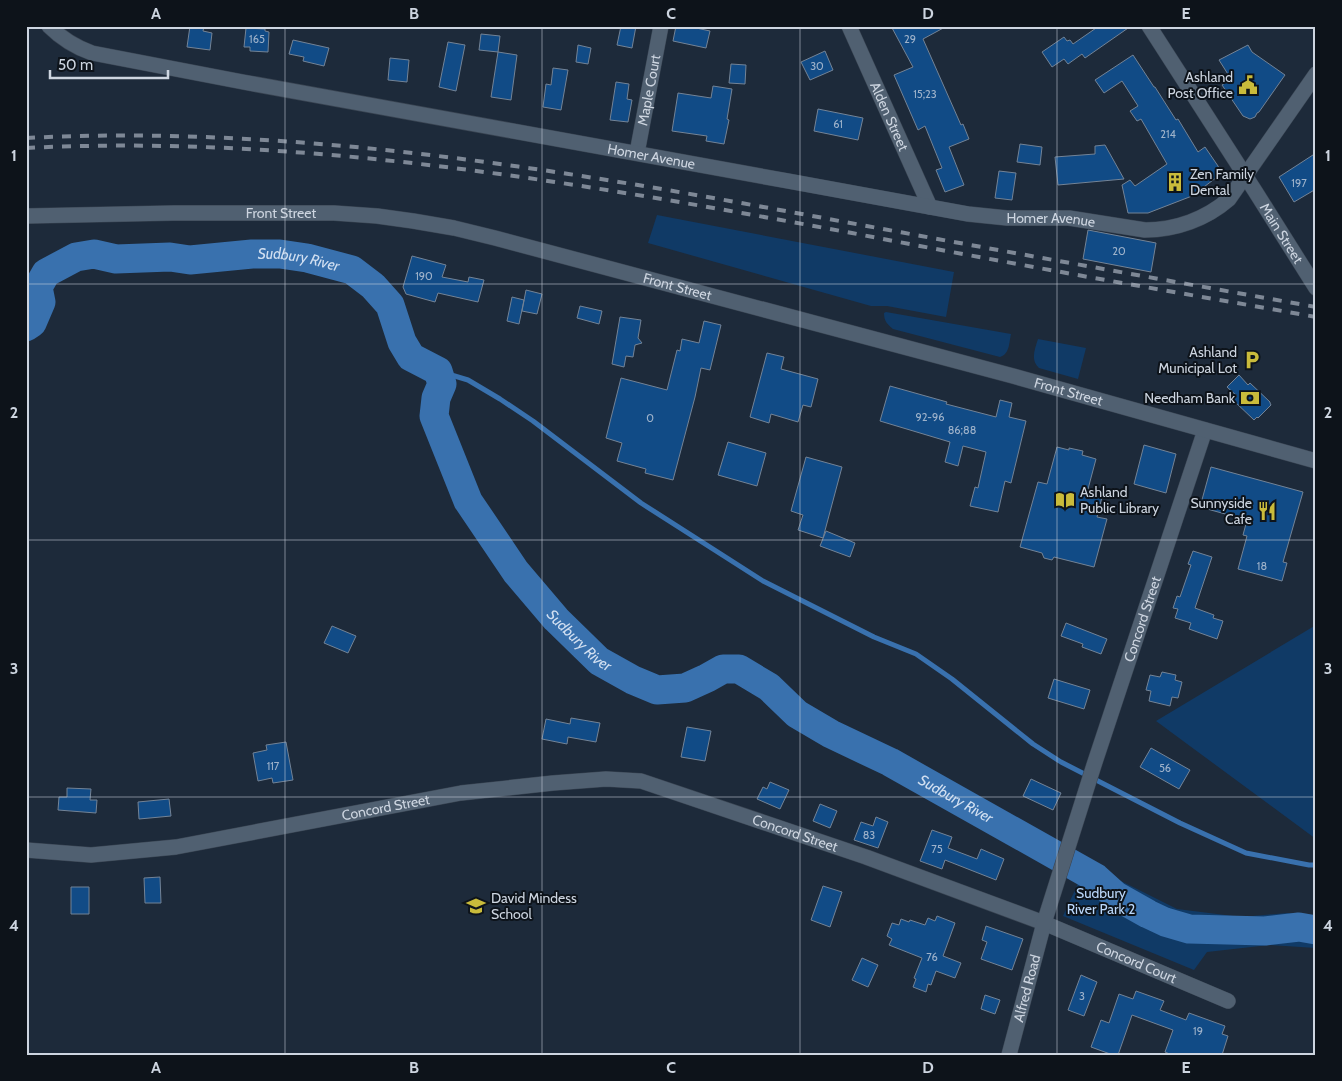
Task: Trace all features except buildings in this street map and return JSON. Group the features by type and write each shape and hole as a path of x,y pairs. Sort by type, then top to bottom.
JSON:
{"street":[{"name":"Homer Avenue","path":"49,26 73,46 92,53 271,88 930,207 993,217 1069,218 1136,229 1155,230 1187,223 1212,213 1229,199 1316,74"},
{"name":"Maple Court","path":"637,153 661,26"},
{"name":"Alden Street","path":"849,26 930,207"},
{"name":"Main Street","path":"1150,26 1316,288"},
{"name":"Front Street","path":"26,216 174,213 334,213 413,220 504,240 1013,376 1315,461"},
{"name":"Concord Street","path":"26,850 91,855 176,848 460,793 552,782 606,779 642,781 866,856 1044,923 1094,765 1205,430"},
{"name":"Concord Court","path":"1044,923 1228,1001"},
{"name":"Alfred Road","path":"1009,1055 1044,923"}],"green space":[{"path":"657,215 954,272 946,317 887,306 871,306 648,243"},
{"path":"884,313 1011,334 1009,347 1006,353 1000,357 893,329 885,320"},
{"path":"1038,339 1086,348 1078,379 1039,368 1036,365 1034,358"},
{"path":"1316,625 1316,839 1156,721"},
{"name":"Sudbury River Park 2","path":"1087,864 1177,909 1241,917 1287,913 1316,916 1316,948 1269,945 1207,952 1194,970 1063,916"}],"waterway":[{"name":"Sudbury River","path":"26,327 32,323 41,302 38,287 46,273 76,257 94,254 116,259 170,257 190,260 252,254 280,254 307,258 352,270 373,286 390,305 402,342 411,357 438,371 442,384 436,398 434,416 468,501 516,572 556,619 599,661 633,680 657,690 685,688 723,669 739,669 769,687 797,714 831,734 890,762 1096,878 1116,896 1165,922 1189,929 1265,931 1299,927 1316,930"},
{"path":"438,371 468,380 500,399 533,421 641,503 763,581 874,637 916,654 952,679 1033,744 1061,762 1180,823 1246,853 1316,865"}],"railway":[{"path":"26,138 129,136 233,138 335,145 438,156 540,170 744,203 1316,307"},
{"path":"26,148 130,146 234,148 338,156 544,180 750,214 1316,317"}],"place":[{"name":"Ashland Post Office","path":"1248,85"},
{"name":"Zen Family Dental","path":"1175,182"},
{"name":"Ashland Municipal Lot","path":"1252,360"},
{"name":"Needham Bank","path":"1250,398"},
{"name":"Ashland Public Library","path":"1065,500"},
{"name":"Sunnyside Cafe","path":"1267,511"},
{"name":"David Mindess School","path":"476,906"}]}
